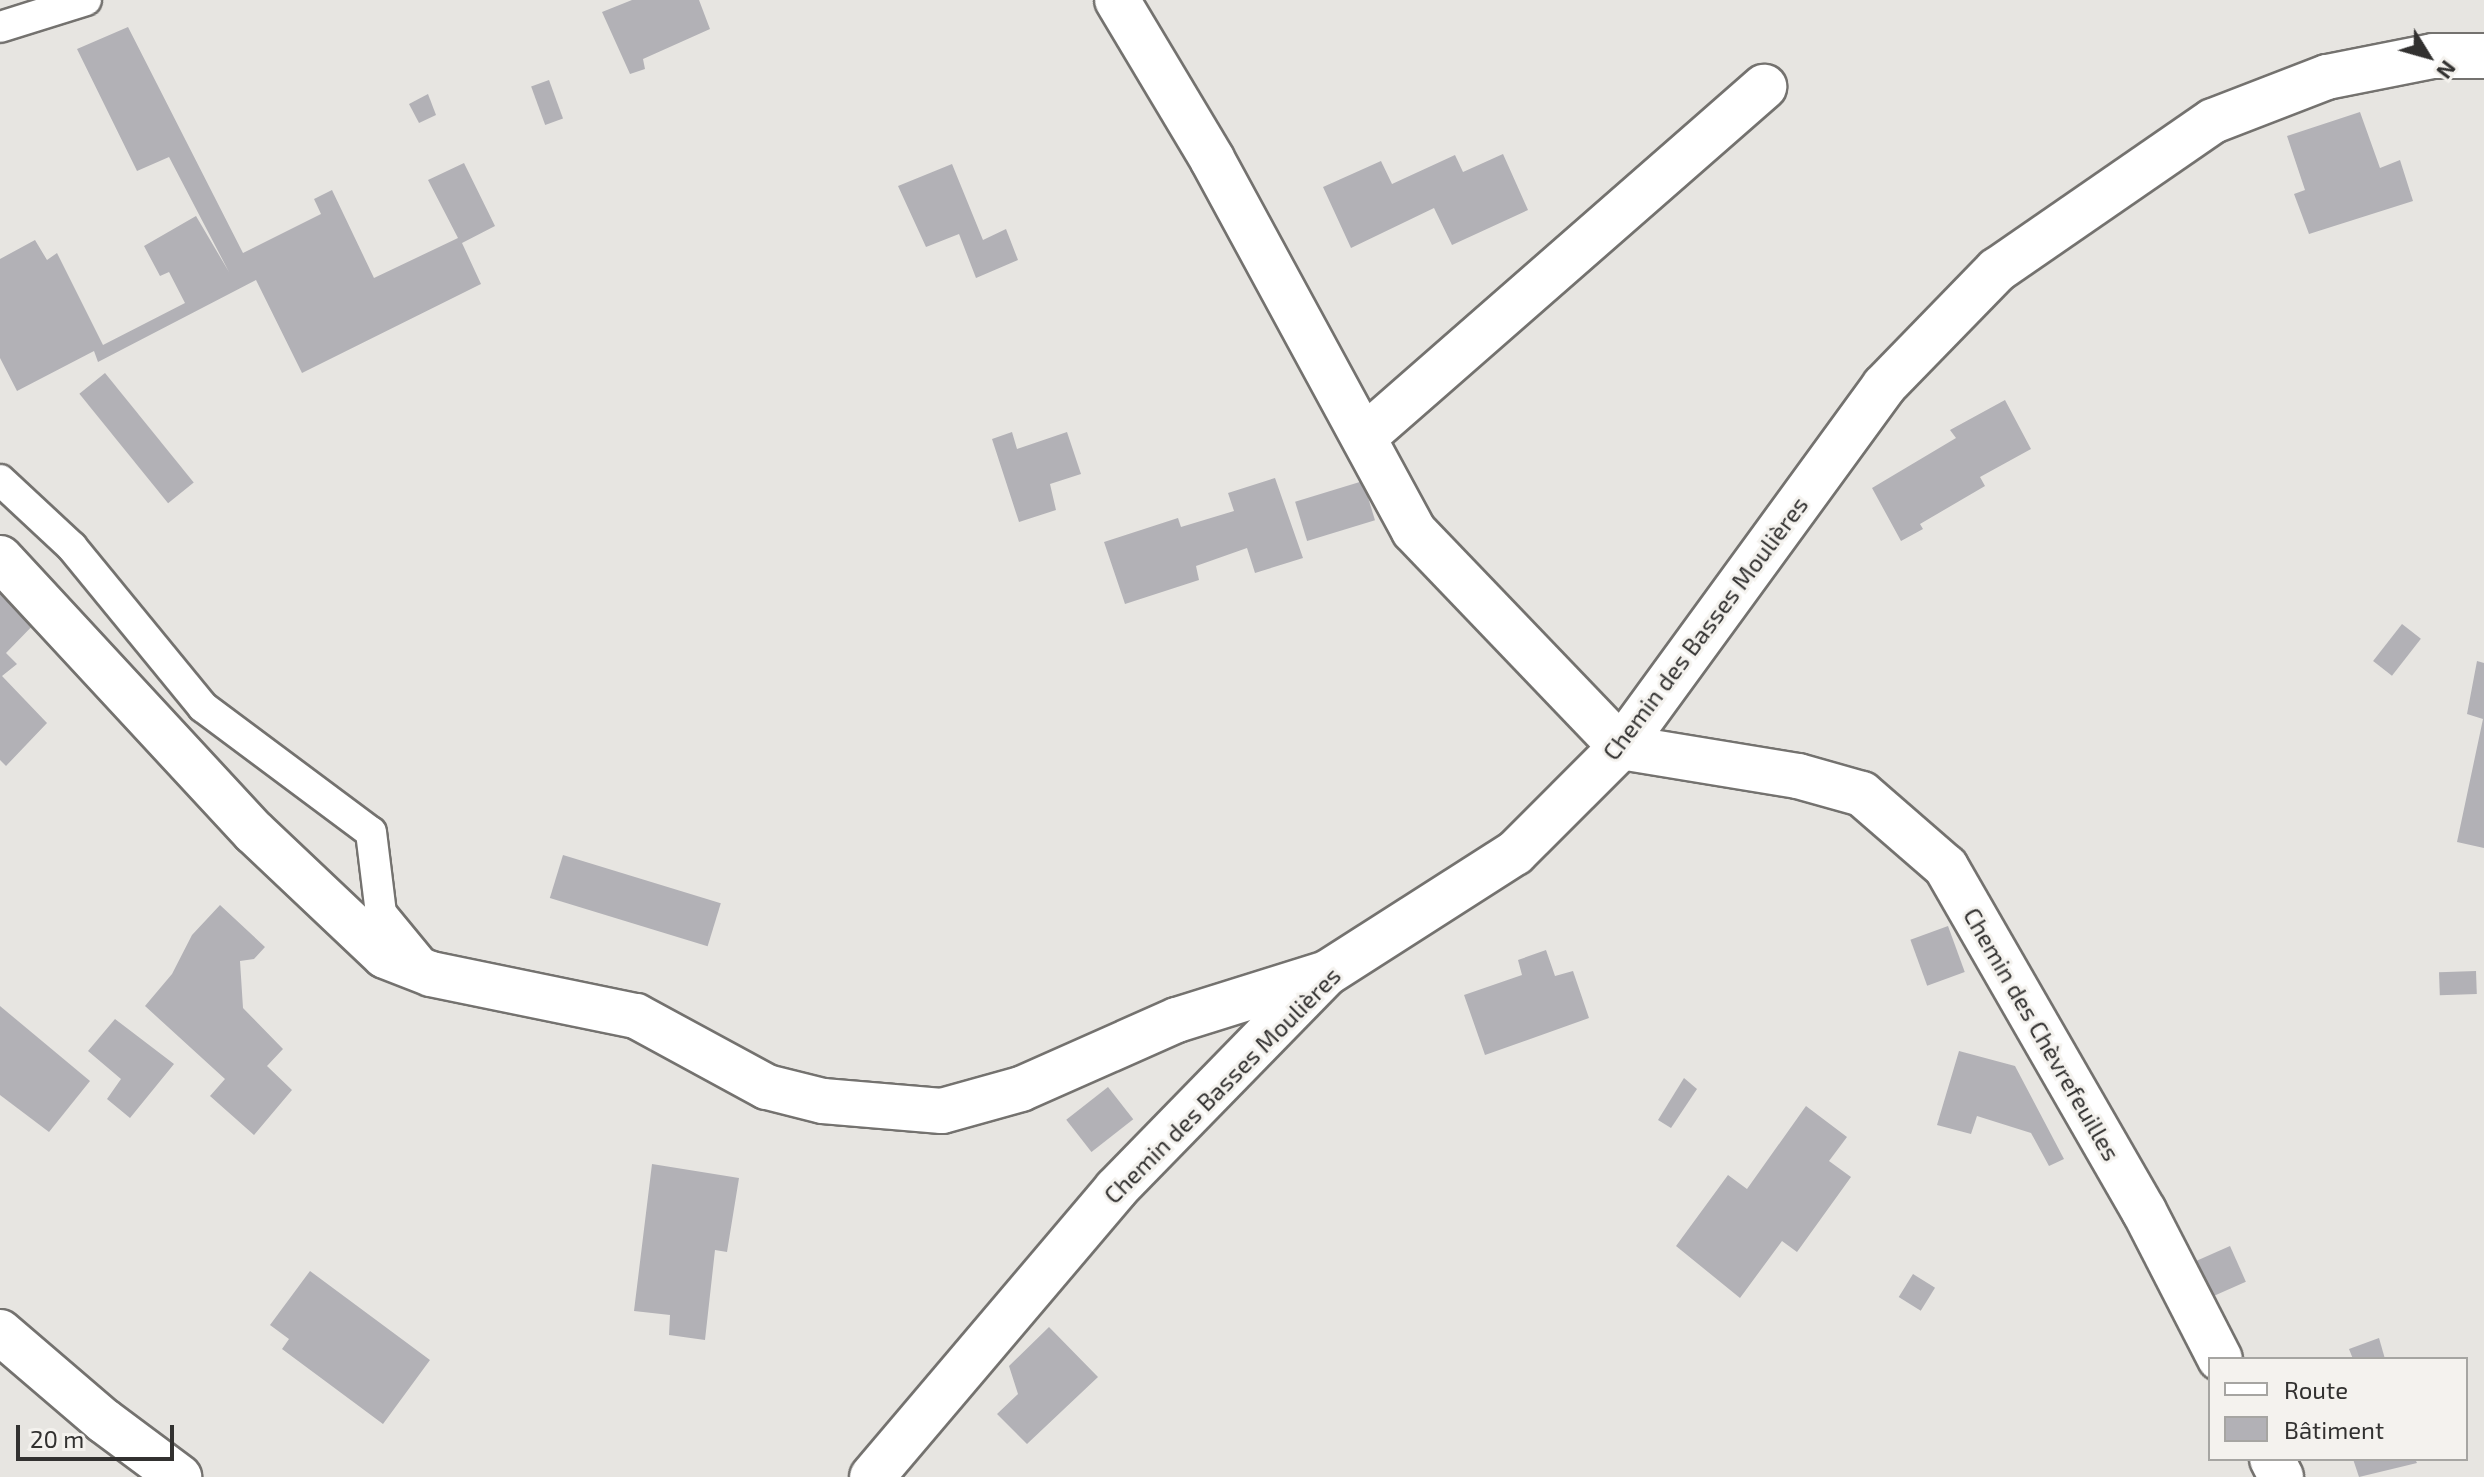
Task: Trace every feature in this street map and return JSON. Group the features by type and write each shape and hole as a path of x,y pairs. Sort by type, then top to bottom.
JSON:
{"street":[{"path":"1117,0 1212,159 1414,531 1621,747"},
{"name":"Chemin des Basses Moulières","path":"872,1477 1116,1189 1327,973 1515,853 1621,747 1884,386 1997,270 2213,121 2327,77 2433,56 2484,56"},
{"path":"1364,437 1764,87"},
{"path":"0,558 254,832 385,956 431,974 636,1016 767,1087 823,1101 942,1111 1021,1089 1177,1020 1327,973"},
{"name":"Chemin des Chèvrefeuilles","path":"1621,747 1798,776 1862,794 1946,867 2144,1211 2219,1357"},
{"path":"0,1332 179,1477"}],"lane":[{"path":"0,27 86,0"},
{"path":"0,480 72,547 203,707 371,832 381,913 431,974"}],"building":[{"path":"632,0 699,0 710,29 643,59 645,69 630,74 602,12"},
{"path":"128,27 243,253 321,214 314,199 332,190 374,278 458,238 428,180 464,163 495,226 462,243 481,284 302,373 256,280 98,362 94,351 17,391 0,358 0,259 35,240 47,260 57,253 103,345 185,303 169,272 160,276 144,246 196,216 229,272 169,157 137,171 77,49"},
{"path":"549,80 563,119 545,125 531,86"},
{"path":"428,94 436,115 419,123 409,104"},
{"path":"2360,112 2380,168 2400,160 2413,201 2309,234 2294,194 2305,190 2287,136"},
{"path":"1503,154 1528,210 1452,245 1434,208 1351,248 1323,187 1381,161 1392,184 1455,155 1463,172"},
{"path":"952,164 983,240 1006,229 1018,260 976,278 959,234 926,247 898,186"},
{"path":"105,373 194,483 168,503 79,394"},
{"path":"2005,400 2031,449 1980,477 1985,486 1920,524 1923,529 1901,541 1872,488 1956,438 1950,430"},
{"path":"1012,432 1017,449 1067,432 1081,474 1050,484 1056,510 1019,522 992,439"},
{"path":"1275,478 1303,558 1255,573 1247,548 1196,566 1199,580 1125,604 1104,542 1178,518 1181,527 1234,511 1228,493"},
{"path":"1363,481 1375,520 1307,541 1295,502"},
{"path":"0,589 42,616 6,653 17,664 2,676 47,723 6,766 0,760"},
{"path":"2402,624 2421,639 2392,676 2373,661"},
{"path":"2477,661 2484,663 2484,848 2457,842 2483,719 2467,714"},
{"path":"563,855 721,903 708,946 550,898"},
{"path":"220,905 265,947 254,959 240,961 243,1008 283,1049 267,1066 292,1090 254,1135 210,1096 225,1079 145,1006 172,974 192,935"},
{"path":"1948,926 1965,972 1927,986 1910,940"},
{"path":"1546,950 1555,976 1573,971 1589,1018 1485,1055 1464,995 1522,975 1518,960"},
{"path":"2476,971 2477,994 2440,995 2439,972"},
{"path":"0,1006 90,1081 49,1132 0,1095"},
{"path":"115,1019 174,1064 130,1118 107,1099 121,1079 88,1051"},
{"path":"1959,1051 2015,1066 2064,1159 2049,1166 2031,1133 1977,1116 1971,1134 1937,1125"},
{"path":"1684,1078 1697,1089 1671,1128 1658,1120"},
{"path":"1108,1087 1133,1119 1091,1152 1066,1120"},
{"path":"1806,1106 1847,1137 1829,1161 1851,1177 1797,1252 1782,1241 1740,1298 1676,1246 1728,1175 1747,1189"},
{"path":"652,1164 739,1178 727,1252 715,1250 705,1340 669,1335 670,1315 634,1311"},
{"path":"2230,1246 2246,1282 2203,1301 2187,1265"},
{"path":"310,1271 430,1360 383,1424 282,1349 289,1339 270,1325"},
{"path":"1913,1274 1935,1288 1921,1311 1899,1297"},
{"path":"1049,1327 1098,1377 1027,1444 997,1414 1018,1394 1009,1366"},
{"path":"2379,1338 2384,1357 2352,1357 2349,1349"},
{"path":"2354,1461 2417,1463 2359,1477"}]}
